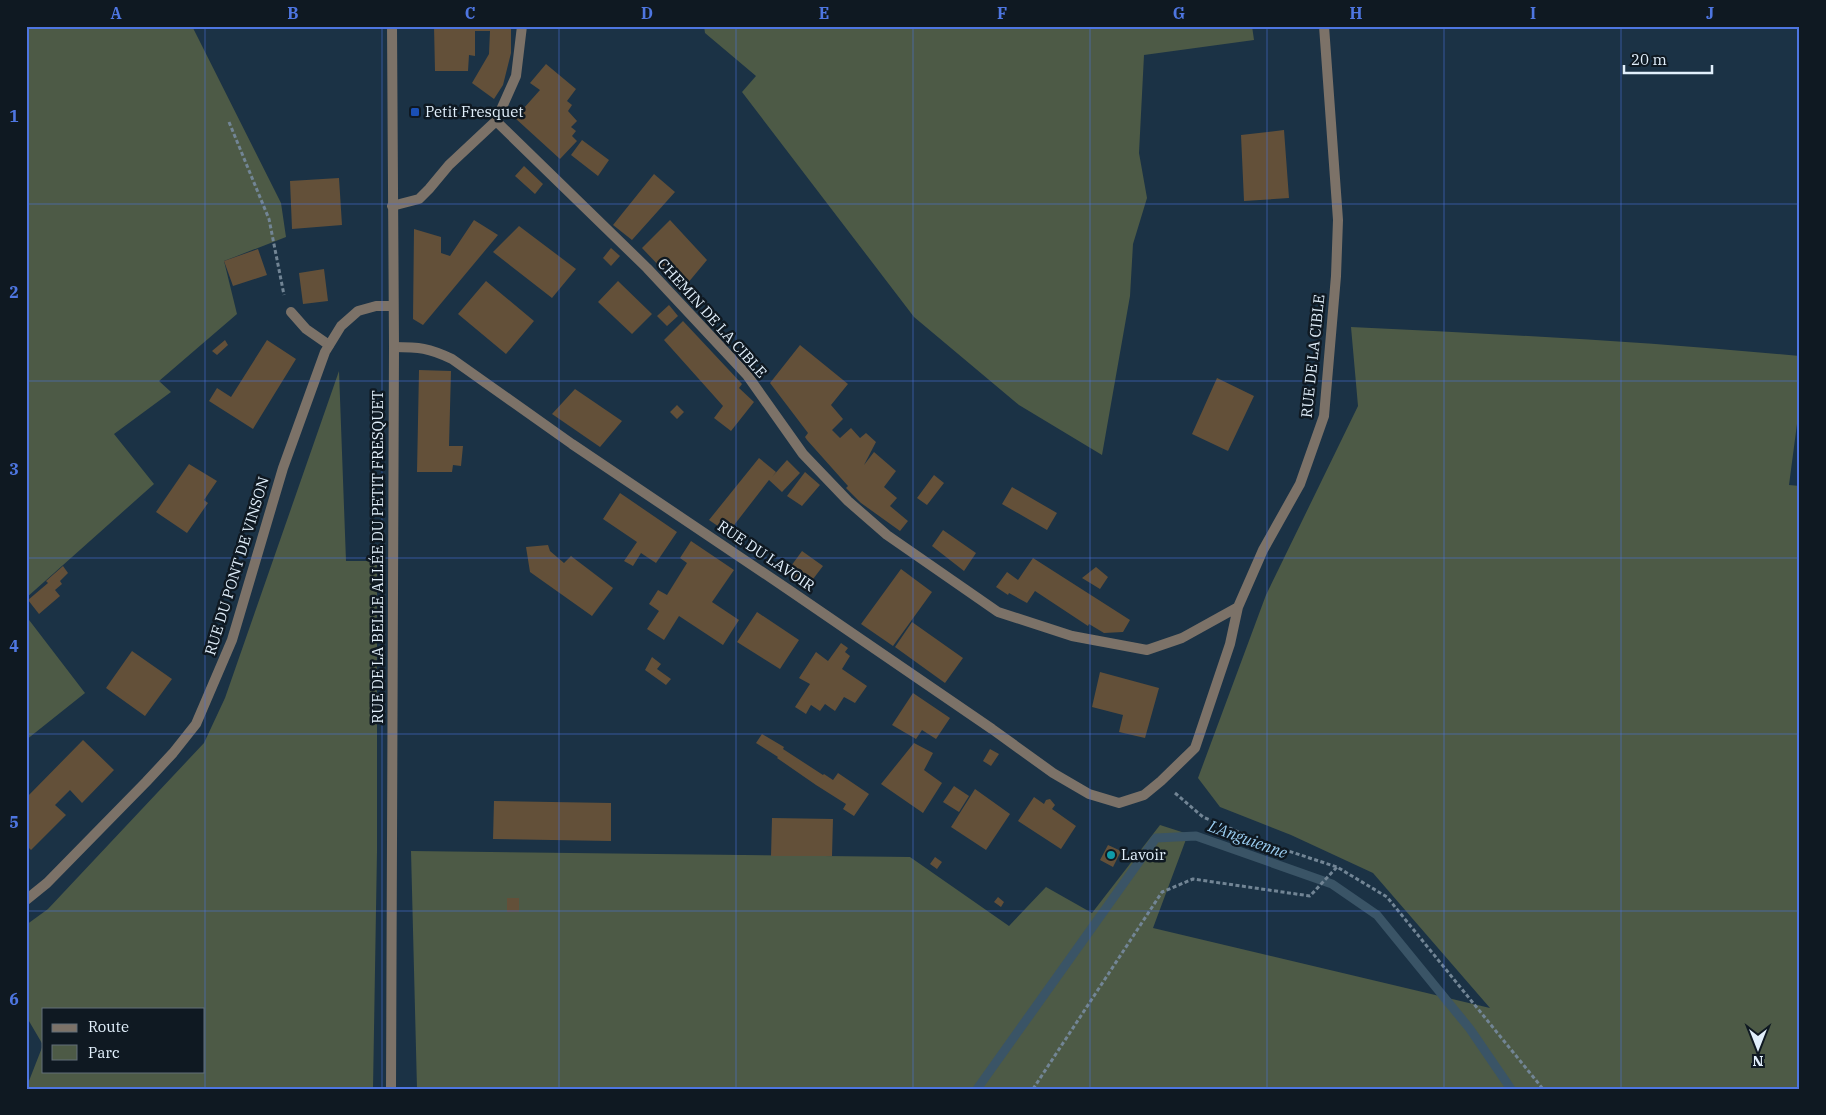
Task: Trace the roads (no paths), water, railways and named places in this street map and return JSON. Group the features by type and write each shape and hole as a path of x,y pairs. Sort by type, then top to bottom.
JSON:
{"street":[{"name":"RUE DE LA BELLE ALLÉE DU PETIT FRESQUET","path":"391,1089 394,347 392,26"},
{"path":"392,206 419,199 450,165 496,121 516,76 522,26"},
{"name":"RUE DE LA CIBLE","path":"1119,803 1144,795 1161,782 1195,748 1230,644 1238,607 1263,550 1300,484 1324,416 1338,220 1324,26"},
{"name":"CHEMIN DE LA CIBLE","path":"496,121 646,268 747,375 803,454 848,501 887,535 998,612 1072,636 1147,650 1182,638 1238,607"},
{"name":"RUE DU PONT DE VINSON","path":"26,900 47,883 146,782 173,753 196,724 232,640 283,468 325,352 341,326 358,311 376,306 393,306"},
{"path":"291,312 306,329 329,345"},
{"name":"RUE DU LAVOIR","path":"394,347 434,350 452,359 572,444 789,590 1053,773 1089,794 1119,803"}],"waterway":[{"name":"L'Anguienne","path":"977,1089 1156,838 1196,836 1332,884 1377,915 1470,1029 1511,1089"}],"place":[{"name":"Petit Fresquet","path":"415,112"},
{"name":"Lavoir","path":"1111,855"}]}
